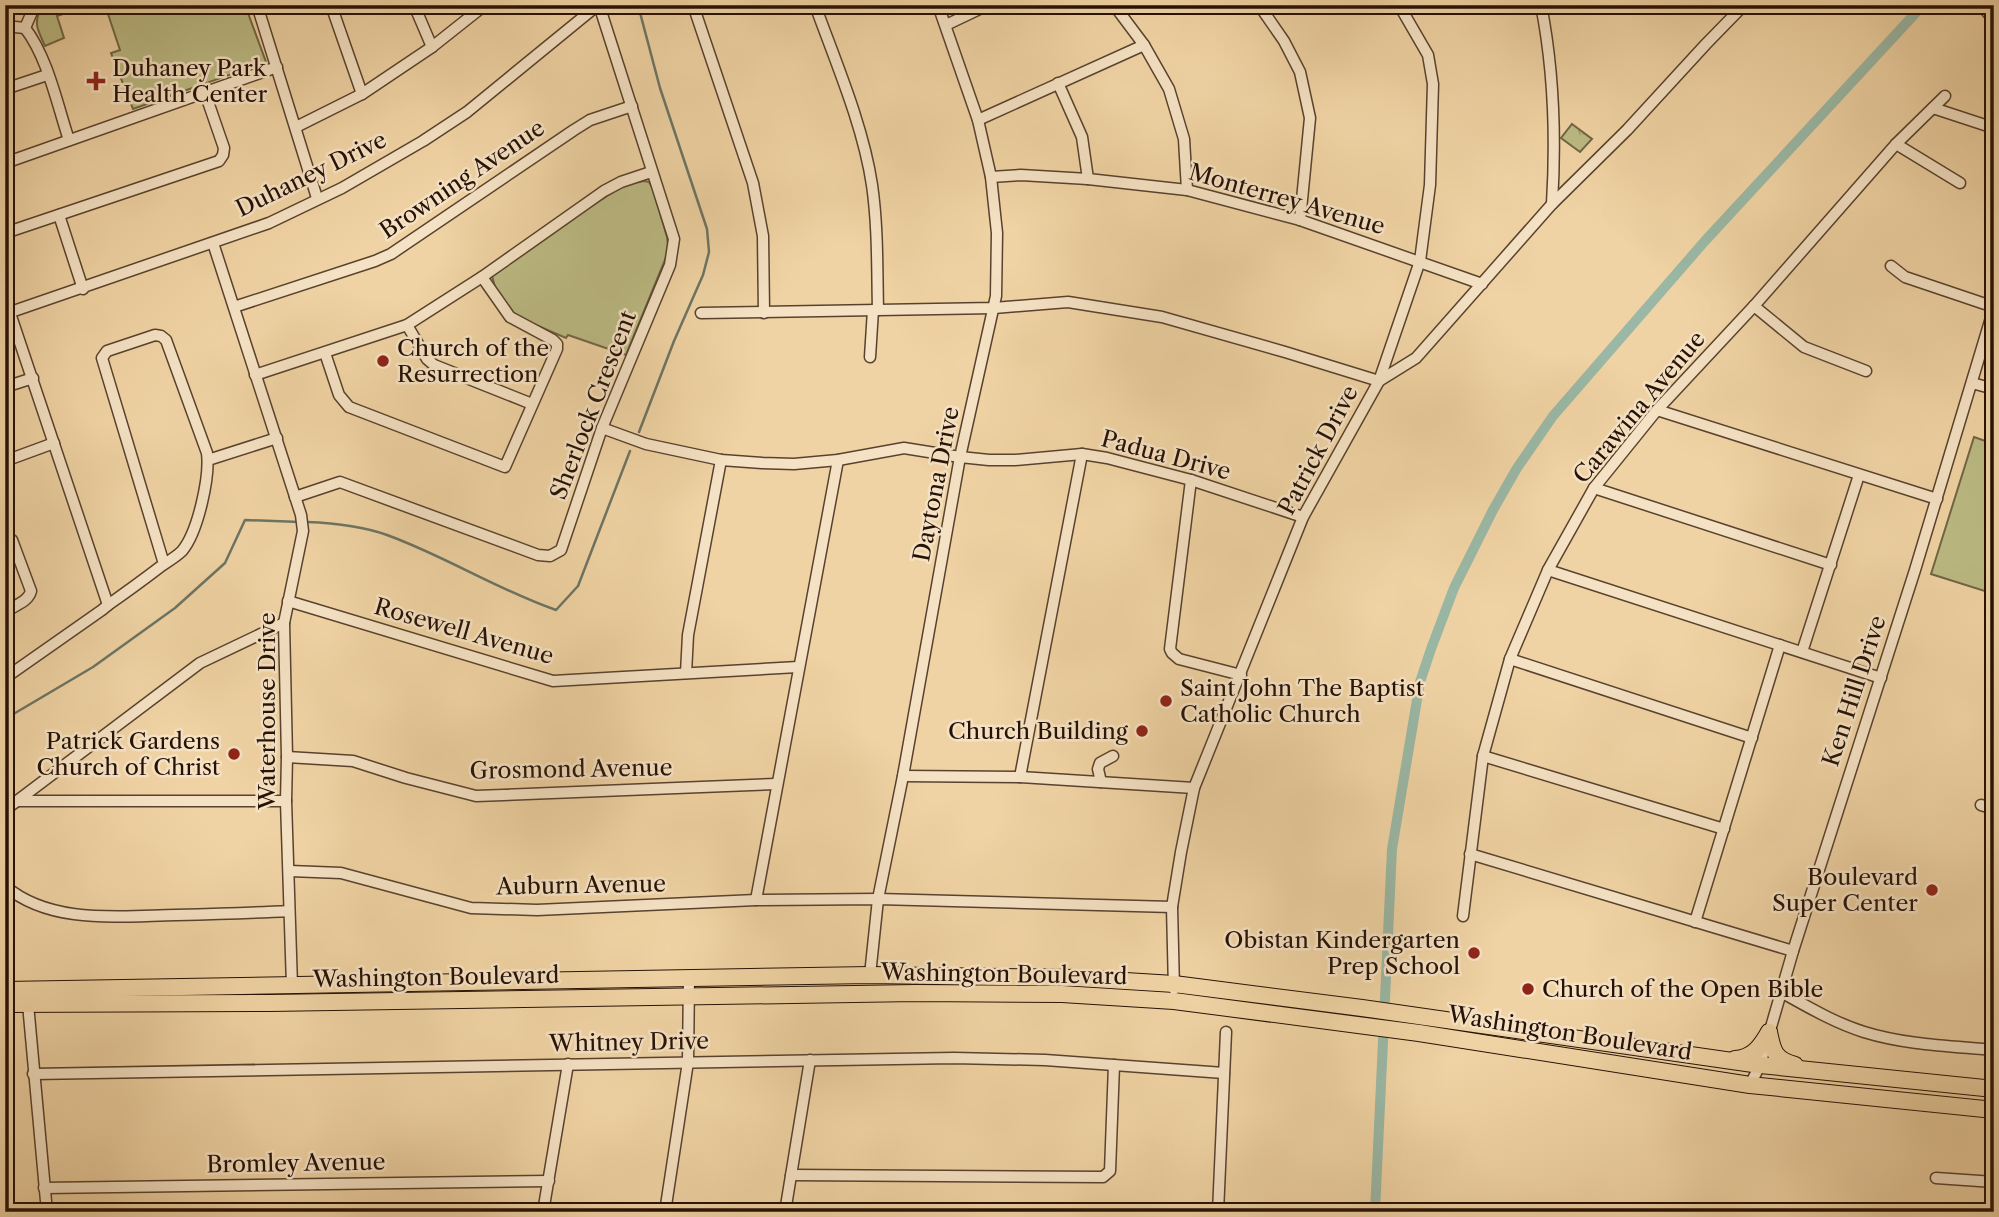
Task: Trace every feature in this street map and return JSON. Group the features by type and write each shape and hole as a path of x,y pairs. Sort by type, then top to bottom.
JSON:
{"highway":[{"name":"Washington Boulevard","path":"5,990 689,977 870,975 1077,978 1174,984 1362,1008 1420,1025 1750,1085 1994,1110"},
{"name":"Washington Boulevard","path":"5,1004 1049,994 1174,1001 1361,1026 1420,1025 1812,1072 1994,1089"},
{"path":"1706,1058 1744,1058 1758,1048 1769,1031"},
{"path":"1769,1031 1772,1046 1780,1060 1812,1072"}],"street":[{"path":"25,28 35,5"},
{"path":"257,5 317,198"},
{"path":"331,5 362,94"},
{"path":"414,5 432,47"},
{"name":"Sherlock Crescent","path":"295,496 340,482 538,555 550,556 561,550 602,428 670,265 674,239 599,5"},
{"name":"Duhaney Drive","path":"8,313 268,223 342,188 467,112 599,5"},
{"path":"693,5 760,211 764,313"},
{"path":"815,5 859,130 870,173 877,238 875,310 870,356"},
{"name":"Daytona Drive","path":"870,975 878,899 903,776 960,457 996,296 997,233 991,177 978,120 939,5"},
{"path":"946,24 988,5"},
{"path":"1114,5 1144,45 1169,89 1184,139 1187,190"},
{"path":"1259,5 1284,41 1300,72 1310,118 1300,220"},
{"path":"701,313 994,308 1068,302 1162,317 1379,381 1420,261 1430,185 1433,84 1428,55 1399,5"},
{"path":"1541,5 1553,95 1555,160 1552,204"},
{"name":"Patrick Drive","path":"1174,1001 1172,907 1194,788 1303,517 1379,381 1416,358 1552,204 1627,130 1744,5"},
{"path":"1981,5 1994,20"},
{"path":"296,127 362,94 432,47 484,6"},
{"path":"5,26 25,28 33,39 69,140"},
{"path":"978,120 1144,45"},
{"path":"5,163 277,67"},
{"path":"5,89 47,75"},
{"path":"1058,83 1082,137 1088,179"},
{"path":"5,233 219,161 224,148 205,93"},
{"name":"Carawina Avenue","path":"1463,916 1483,756 1510,659 1548,570 1594,488 1657,411 1754,306 1896,144 1945,96"},
{"name":"Browning Avenue","path":"234,307 391,254 590,120 632,106"},
{"path":"1933,108 1994,128"},
{"path":"1896,144 1960,183"},
{"path":"256,375 407,325 482,277 604,191 651,172"},
{"name":"Monterrey Avenue","path":"991,177 1021,175 1088,179 1187,190 1300,220 1482,284"},
{"path":"60,215 83,289"},
{"name":"Waterhouse Drive","path":"213,243 302,515 303,531 284,623 292,986"},
{"path":"1891,266 1905,277 1994,307"},
{"path":"324,353 339,395 349,407 505,467 557,344 510,317 482,277"},
{"path":"1754,306 1804,347 1866,371"},
{"name":"Ken Hill Drive","path":"1750,1085 1760,1065 1793,951 1937,499 1994,307"},
{"path":"8,313 33,378 108,605"},
{"path":"407,325 427,359 434,365 532,404"},
{"path":"5,678 108,605 182,551 195,529 202,500 207,453 164,338 152,335 105,352 102,361 164,564"},
{"path":"5,387 33,378"},
{"path":"1972,383 1994,389"},
{"path":"1657,411 1937,499"},
{"name":"Padua Drive","path":"602,428 646,444 721,460 794,464 838,460 904,448 960,457 1015,460 1082,454 1191,480 1303,517"},
{"path":"208,460 277,438"},
{"path":"5,461 54,443"},
{"path":"1020,777 1082,454"},
{"path":"686,673 688,635 721,460"},
{"path":"756,900 838,460"},
{"path":"1802,652 1859,475"},
{"path":"1191,480 1170,649 1178,659 1241,675"},
{"path":"1594,488 1830,565"},
{"path":"5,537 12,540 31,591 27,599 5,613"},
{"path":"1548,570 1881,678"},
{"name":"Rosewell Avenue","path":"288,601 553,681 798,667"},
{"path":"5,810 200,663 284,623"},
{"path":"1695,922 1780,645"},
{"path":"1510,659 1752,737"},
{"path":"1101,782 1098,769 1100,763 1113,756"},
{"path":"1483,756 1724,829"},
{"name":"Grosmond Avenue","path":"287,757 353,761 476,796 776,785"},
{"path":"903,776 1020,777 1194,788"},
{"path":"18,802 286,800"},
{"path":"1981,805 1994,809"},
{"path":"1471,854 1793,951"},
{"name":"Auburn Avenue","path":"290,871 341,873 471,908 537,910 756,900 878,899 1172,907"},
{"path":"5,886 36,904 68,913 101,917 289,911"},
{"path":"665,1212 688,1062 689,977"},
{"path":"1781,992 1830,1019 1863,1032 1895,1040 1994,1050"},
{"path":"28,1004 47,1212"},
{"path":"1218,1212 1226,1032"},
{"name":"Whitney Drive","path":"33,1074 954,1058 1045,1060 1224,1073"},
{"path":"785,1212 810,1060"},
{"path":"543,1212 568,1064"},
{"path":"791,1175 1103,1177 1110,1171 1114,1065"},
{"path":"1936,1178 1994,1182"},
{"name":"Bromley Avenue","path":"44,1188 549,1181"}],"green space":[{"path":"42,5 80,5 81,8 57,16 64,38 45,46 37,26"},
{"path":"105,5 245,5 266,62 133,109 111,53 120,50"},
{"path":"1572,124 1592,139 1580,152 1561,138"},
{"path":"649,182 653,189 667,237 667,255 626,355 568,335 566,338 515,316 495,287 492,276 624,185"},
{"path":"1974,437 1994,444 1994,594 1931,574"}],"waterway":[{"path":"638,5 660,88 707,229 709,252 703,275 639,432"},
{"path":"1375,1212 1392,849 1420,682 1454,588 1517,468 1553,416 1704,242 1923,5"},
{"path":"307,522 368,529 387,535 556,610 578,586 630,451"},
{"path":"5,719 93,667 175,608 225,563 245,520 300,522"}],"place":[{"name":"Duhaney Park Health Center","path":"96,81"},
{"name":"Church of the Resurrection","path":"383,361"},
{"name":"Saint John The Baptist Catholic Church","path":"1166,701"},
{"name":"Church Building","path":"1142,731"},
{"name":"Patrick Gardens Church of Christ","path":"234,754"},
{"name":"Boulevard Super Center","path":"1932,890"},
{"name":"Obistan Kindergarten Prep School","path":"1474,953"},
{"name":"Church of the Open Bible","path":"1528,989"}]}
